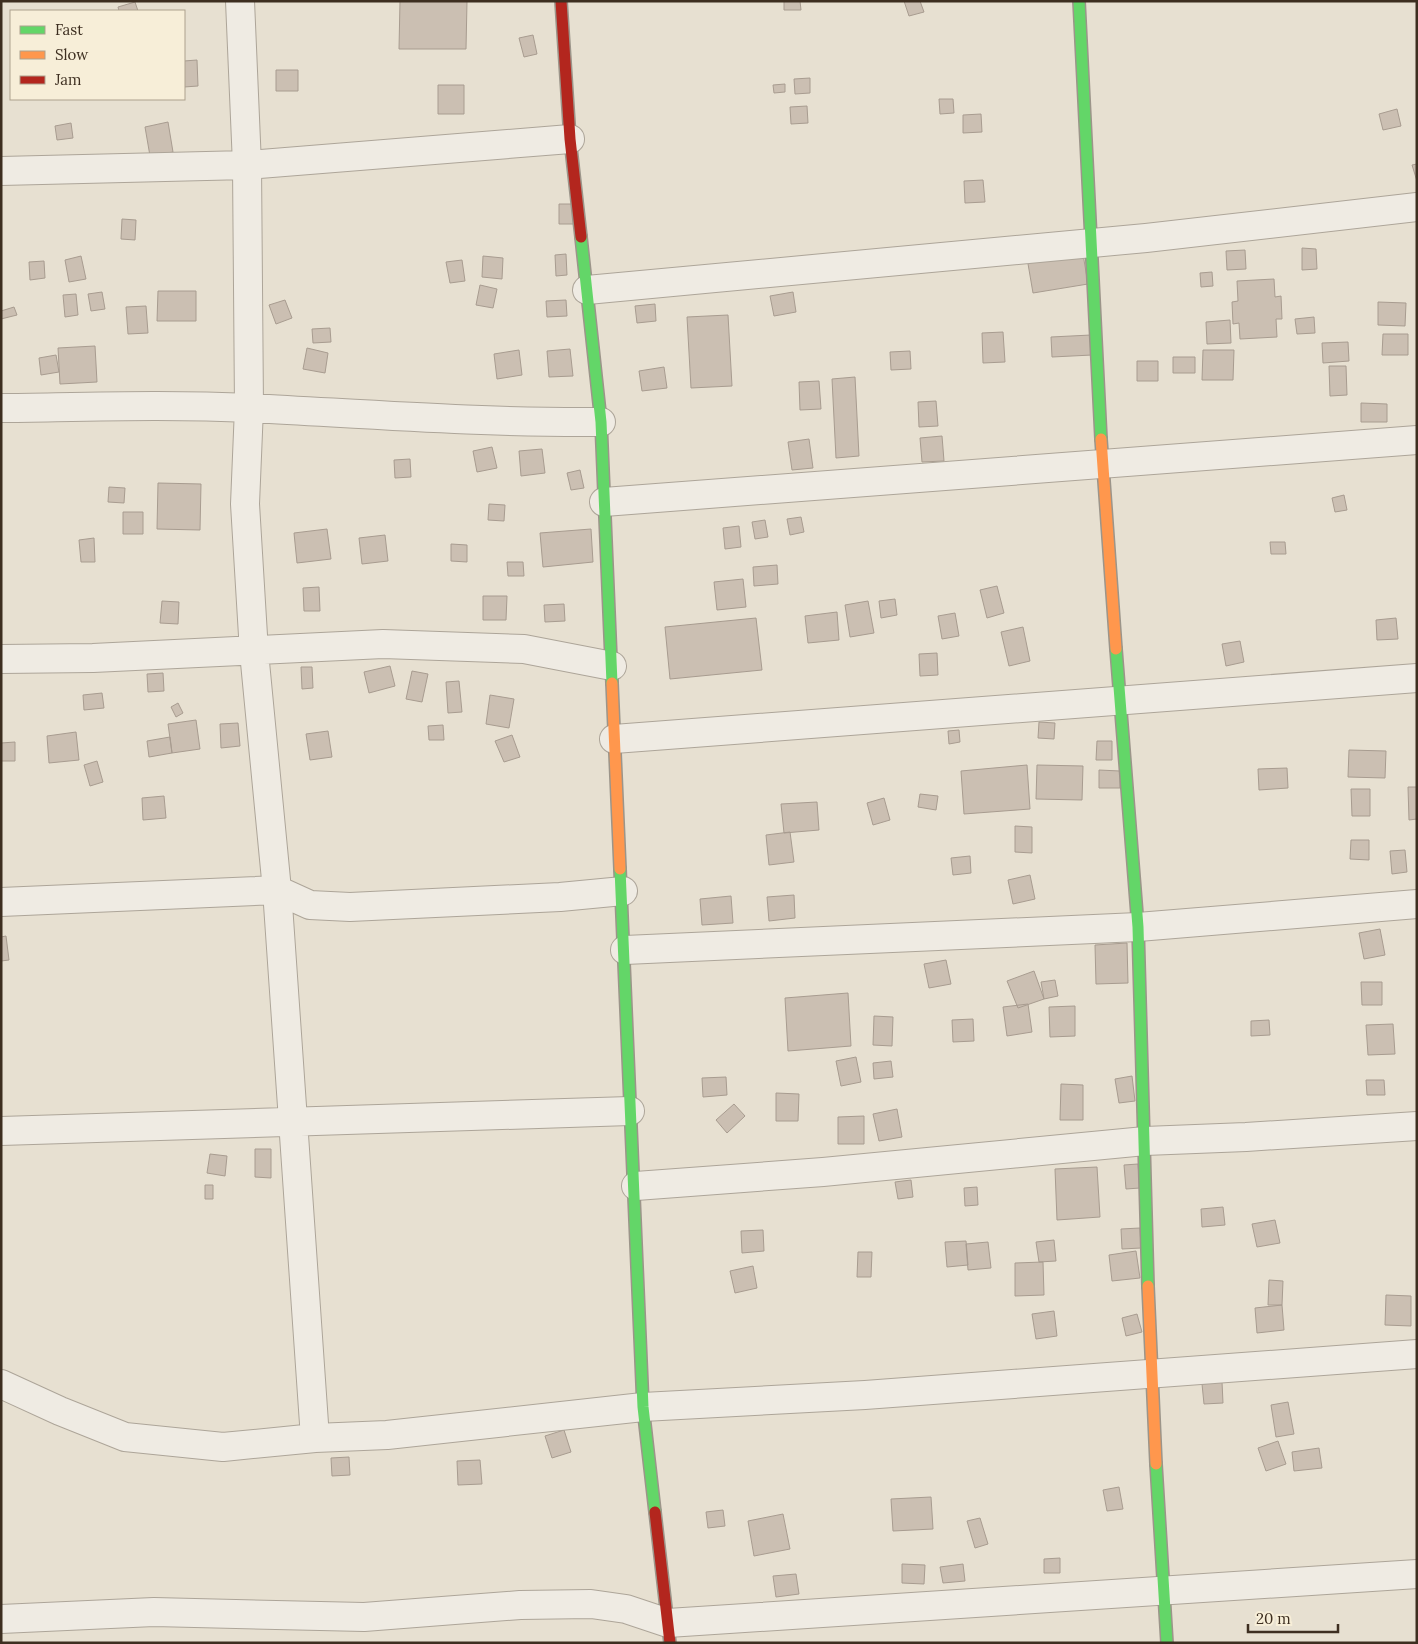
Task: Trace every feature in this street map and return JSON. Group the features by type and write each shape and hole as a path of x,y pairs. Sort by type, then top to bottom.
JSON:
{"street":[{"path":"240,1 247,165 249,408 246,504 254,652 277,890 315,1438"},
{"path":"560,1 570,139 602,422 614,739 623,891 630,1112 636,1186 643,1407 669,1633"},
{"path":"1079,1 1102,464 1122,700 1138,927 1151,1374 1167,1643"},
{"path":"1,172 247,165 570,139"},
{"path":"587,290 1090,243 1417,207"},
{"path":"1,408 151,406 249,408 439,419 602,422"},
{"path":"604,502 1417,440"},
{"path":"1,659 92,658 254,652 383,644 488,646 524,649 612,666"},
{"path":"614,739 1417,678"},
{"path":"1,902 277,890 310,904 350,908 560,898 623,891"},
{"path":"625,950 1138,927 1417,904"},
{"path":"1,1130 630,1112"},
{"path":"636,1186 823,1172 1145,1141 1246,1138 1417,1126"},
{"path":"1,1384 60,1411 125,1437 223,1447 315,1438 387,1435 643,1407 865,1395 1417,1354"},
{"path":"1,1619 154,1612 364,1617 520,1606 591,1604 626,1609 669,1633 1164,1589 1417,1574"}],"building":[{"path":"400,1 467,1 466,49 399,49"},
{"path":"784,1 800,1 801,10 784,10"},
{"path":"904,1 920,1 924,12 909,16"},
{"path":"135,2 138,10 119,10 118,7"},
{"path":"533,35 537,54 524,57 519,38"},
{"path":"197,60 198,86 185,87 185,61"},
{"path":"276,70 298,70 298,91 276,91"},
{"path":"810,78 810,93 795,94 794,79"},
{"path":"785,84 785,92 774,93 773,85"},
{"path":"438,85 464,85 464,114 438,114"},
{"path":"939,99 953,99 954,113 940,114"},
{"path":"807,106 808,123 791,124 790,107"},
{"path":"1397,109 1401,126 1383,130 1379,114"},
{"path":"981,114 982,132 963,133 963,115"},
{"path":"168,122 173,152 150,156 145,127"},
{"path":"71,123 73,138 57,140 55,126"},
{"path":"1417,164 1417,181 1412,165"},
{"path":"983,180 985,202 965,203 964,181"},
{"path":"559,204 574,204 574,224 559,224"},
{"path":"122,219 136,220 135,240 121,239"},
{"path":"1082,248 1088,284 1033,293 1027,258"},
{"path":"1302,248 1316,249 1317,269 1302,270"},
{"path":"1245,250 1246,269 1227,270 1226,251"},
{"path":"566,254 567,275 556,276 555,255"},
{"path":"81,256 86,279 69,282 65,260"},
{"path":"483,256 503,258 502,279 482,277"},
{"path":"462,260 465,281 450,283 446,262"},
{"path":"44,261 45,278 30,280 29,262"},
{"path":"1212,272 1213,286 1201,287 1200,273"},
{"path":"1274,279 1275,297 1281,296 1282,319 1276,319 1277,337 1240,339 1239,323 1233,324 1232,302 1238,301 1237,281"},
{"path":"480,285 497,289 493,308 476,305"},
{"path":"158,291 196,291 196,321 157,321"},
{"path":"102,292 105,309 91,311 88,294"},
{"path":"793,292 796,312 774,316 770,296"},
{"path":"76,294 78,315 65,317 63,295"},
{"path":"285,300 292,318 276,324 269,305"},
{"path":"566,300 567,316 547,317 546,301"},
{"path":"1378,302 1406,303 1405,326 1378,325"},
{"path":"655,304 656,321 637,323 635,306"},
{"path":"146,306 148,333 128,334 126,307"},
{"path":"14,307 17,315 1,319 1,311"},
{"path":"728,315 732,386 691,388 687,317"},
{"path":"1314,317 1315,333 1297,334 1295,319"},
{"path":"1230,320 1231,343 1207,344 1206,322"},
{"path":"330,328 331,342 313,343 312,329"},
{"path":"1003,332 1005,362 983,363 982,333"},
{"path":"1383,334 1408,334 1408,355 1382,355"},
{"path":"1091,335 1092,355 1052,357 1051,337"},
{"path":"1348,342 1349,361 1323,363 1322,343"},
{"path":"95,346 97,382 60,384 58,348"},
{"path":"307,348 328,353 325,373 303,369"},
{"path":"570,349 573,376 549,377 547,351"},
{"path":"519,350 522,375 497,379 494,354"},
{"path":"1203,350 1234,350 1233,380 1202,380"},
{"path":"910,351 911,369 891,370 890,352"},
{"path":"56,355 59,372 41,375 39,358"},
{"path":"1173,357 1195,357 1195,373 1173,373"},
{"path":"1137,361 1158,361 1158,381 1137,381"},
{"path":"1329,366 1346,366 1347,395 1330,396"},
{"path":"664,367 667,388 642,391 639,371"},
{"path":"855,377 859,456 836,458 832,379"},
{"path":"819,381 821,409 800,410 799,382"},
{"path":"936,401 938,426 919,427 918,402"},
{"path":"1361,403 1387,404 1387,422 1361,422"},
{"path":"942,436 944,461 922,462 920,438"},
{"path":"809,439 813,468 792,470 788,442"},
{"path":"492,447 497,468 477,472 473,451"},
{"path":"542,449 545,473 521,476 519,451"},
{"path":"410,459 411,477 395,478 394,460"},
{"path":"580,470 584,488 571,490 567,473"},
{"path":"158,483 201,484 200,530 157,529"},
{"path":"109,487 125,488 124,503 108,502"},
{"path":"1344,495 1347,510 1335,512 1332,498"},
{"path":"489,504 505,505 504,521 488,520"},
{"path":"123,512 143,512 143,534 123,534"},
{"path":"801,517 804,532 790,535 787,519"},
{"path":"765,520 768,537 755,539 752,522"},
{"path":"739,526 741,547 725,549 723,528"},
{"path":"327,529 331,559 297,563 294,533"},
{"path":"591,529 593,562 543,567 540,533"},
{"path":"385,535 388,561 362,564 359,538"},
{"path":"94,538 95,562 81,562 79,540"},
{"path":"1270,542 1285,542 1286,554 1271,554"},
{"path":"451,544 467,545 467,562 451,561"},
{"path":"507,562 523,562 524,576 508,576"},
{"path":"777,565 778,584 754,586 753,567"},
{"path":"743,579 746,607 717,610 714,582"},
{"path":"997,586 1004,613 987,618 980,590"},
{"path":"319,587 320,611 304,611 303,588"},
{"path":"483,596 507,596 506,620 483,620"},
{"path":"895,599 897,615 881,618 879,601"},
{"path":"162,601 179,602 178,624 160,623"},
{"path":"868,601 874,633 850,637 845,605"},
{"path":"564,604 565,621 545,622 544,605"},
{"path":"837,612 839,640 808,643 805,616"},
{"path":"955,613 959,636 942,639 938,616"},
{"path":"756,618 762,670 670,679 665,627"},
{"path":"1396,618 1398,639 1377,640 1376,620"},
{"path":"1023,627 1030,661 1009,666 1001,632"},
{"path":"1240,641 1244,662 1226,666 1222,644"},
{"path":"937,653 938,675 920,676 919,654"},
{"path":"390,666 395,686 369,693 364,672"},
{"path":"301,667 312,667 313,688 302,689"},
{"path":"412,671 428,674 422,702 406,699"},
{"path":"163,673 164,691 148,692 147,674"},
{"path":"459,681 462,712 448,713 446,682"},
{"path":"102,693 104,708 84,710 83,695"},
{"path":"490,695 514,699 509,728 486,724"},
{"path":"178,703 183,713 176,717 171,707"},
{"path":"196,720 200,749 172,753 168,724"},
{"path":"1039,722 1055,723 1054,739 1038,738"},
{"path":"238,723 240,746 221,748 220,724"},
{"path":"443,725 444,740 429,740 428,726"},
{"path":"959,730 960,742 949,744 948,731"},
{"path":"328,731 332,757 310,760 306,734"},
{"path":"76,732 79,760 49,763 47,736"},
{"path":"512,735 520,757 504,762 495,741"},
{"path":"170,737 172,753 149,757 147,741"},
{"path":"1097,741 1112,741 1112,760 1096,760"},
{"path":"15,742 15,761 1,761 1,743"},
{"path":"1349,750 1386,751 1385,778 1348,777"},
{"path":"97,761 103,782 90,786 84,765"},
{"path":"1027,765 1030,809 964,814 961,771"},
{"path":"1037,765 1083,766 1082,800 1036,799"},
{"path":"1287,768 1288,788 1259,790 1258,769"},
{"path":"1099,770 1120,771 1120,788 1099,788"},
{"path":"1408,787 1417,787 1417,819 1409,820"},
{"path":"1351,789 1370,789 1370,816 1352,816"},
{"path":"920,794 938,796 936,810 918,807"},
{"path":"164,796 166,818 143,820 142,798"},
{"path":"884,798 890,820 873,825 867,803"},
{"path":"817,802 819,830 784,833 781,804"},
{"path":"1015,826 1032,827 1032,853 1015,852"},
{"path":"790,832 794,862 769,865 766,835"},
{"path":"1351,840 1369,840 1369,860 1350,859"},
{"path":"1405,850 1407,872 1392,874 1390,851"},
{"path":"970,856 971,873 953,875 951,858"},
{"path":"1030,875 1035,899 1013,904 1008,880"},
{"path":"794,895 795,918 769,921 767,897"},
{"path":"731,896 733,923 702,925 700,899"},
{"path":"1380,929 1385,955 1364,959 1359,933"},
{"path":"6,936 9,960 1,961 1,937"},
{"path":"1127,943 1128,983 1096,984 1095,945"},
{"path":"946,960 951,984 929,988 924,964"},
{"path":"1034,971 1044,999 1018,1008 1007,981"},
{"path":"1055,980 1058,996 1044,999 1041,982"},
{"path":"1361,982 1382,982 1382,1005 1362,1005"},
{"path":"848,993 851,1046 788,1051 785,998"},
{"path":"1028,1004 1032,1032 1007,1036 1003,1007"},
{"path":"1075,1006 1075,1036 1050,1037 1049,1007"},
{"path":"874,1016 893,1017 892,1046 873,1045"},
{"path":"973,1019 974,1041 953,1042 952,1020"},
{"path":"1269,1020 1270,1035 1251,1036 1251,1021"},
{"path":"1393,1024 1395,1054 1368,1055 1366,1025"},
{"path":"856,1057 861,1082 841,1086 836,1061"},
{"path":"891,1061 893,1077 874,1079 873,1063"},
{"path":"1132,1076 1135,1101 1119,1103 1115,1079"},
{"path":"726,1077 727,1095 703,1097 702,1078"},
{"path":"1366,1080 1384,1080 1385,1095 1367,1095"},
{"path":"1061,1084 1083,1085 1083,1120 1060,1120"},
{"path":"776,1093 799,1094 798,1121 776,1121"},
{"path":"734,1104 745,1116 727,1133 716,1120"},
{"path":"897,1109 902,1137 879,1141 873,1114"},
{"path":"864,1116 864,1144 838,1144 838,1117"},
{"path":"255,1149 271,1149 271,1178 255,1177"},
{"path":"210,1154 227,1156 225,1176 207,1173"},
{"path":"1138,1164 1140,1188 1126,1189 1124,1165"},
{"path":"1097,1167 1100,1217 1057,1220 1055,1169"},
{"path":"911,1180 913,1197 898,1199 895,1182"},
{"path":"205,1185 213,1185 213,1199 205,1199"},
{"path":"977,1187 978,1205 965,1206 964,1188"},
{"path":"1223,1207 1225,1225 1202,1227 1201,1209"},
{"path":"1275,1220 1280,1243 1257,1247 1252,1224"},
{"path":"1140,1228 1141,1248 1122,1249 1121,1229"},
{"path":"763,1230 764,1251 742,1253 741,1231"},
{"path":"1054,1240 1056,1261 1039,1262 1036,1242"},
{"path":"966,1241 968,1265 947,1267 945,1242"},
{"path":"988,1242 991,1268 968,1270 966,1244"},
{"path":"1136,1251 1140,1278 1112,1281 1109,1255"},
{"path":"858,1252 872,1252 871,1277 857,1277"},
{"path":"1043,1262 1044,1295 1015,1296 1015,1263"},
{"path":"753,1266 757,1288 735,1293 730,1271"},
{"path":"1269,1280 1283,1281 1282,1305 1268,1305"},
{"path":"1386,1295 1411,1296 1411,1326 1385,1325"},
{"path":"1282,1305 1284,1330 1257,1333 1255,1308"},
{"path":"1054,1311 1057,1336 1036,1339 1032,1314"},
{"path":"1137,1314 1142,1332 1126,1336 1122,1318"},
{"path":"1222,1382 1223,1403 1204,1404 1202,1384"},
{"path":"1288,1402 1294,1434 1276,1437 1271,1405"},
{"path":"564,1430 571,1452 552,1458 545,1436"},
{"path":"1278,1441 1286,1464 1266,1471 1258,1448"},
{"path":"1319,1448 1322,1468 1294,1471 1292,1452"},
{"path":"349,1457 350,1475 332,1476 331,1458"},
{"path":"480,1460 482,1484 458,1485 457,1461"},
{"path":"1119,1487 1123,1509 1107,1511 1103,1490"},
{"path":"931,1497 933,1529 893,1531 891,1499"},
{"path":"723,1510 725,1526 708,1528 706,1512"},
{"path":"783,1514 790,1549 754,1556 748,1521"},
{"path":"980,1518 988,1544 975,1548 967,1521"},
{"path":"1060,1558 1060,1573 1044,1573 1044,1559"},
{"path":"902,1564 925,1565 924,1584 902,1583"},
{"path":"963,1564 965,1581 943,1583 940,1567"},
{"path":"796,1574 799,1594 776,1597 773,1576"}],"traffic: fast":[{"path":"1079,1 1101,439"},
{"path":"581,237 601,422 612,683"},
{"path":"1116,649 1138,927 1148,1286"},
{"path":"620,869 643,1407 655,1512"},
{"path":"1156,1464 1167,1643"}],"traffic: slow":[{"path":"1101,439 1116,649"},
{"path":"612,683 620,869"},
{"path":"1148,1286 1156,1464"}],"traffic: jam":[{"path":"561,1 570,139 581,237"},
{"path":"655,1512 670,1643"}]}
